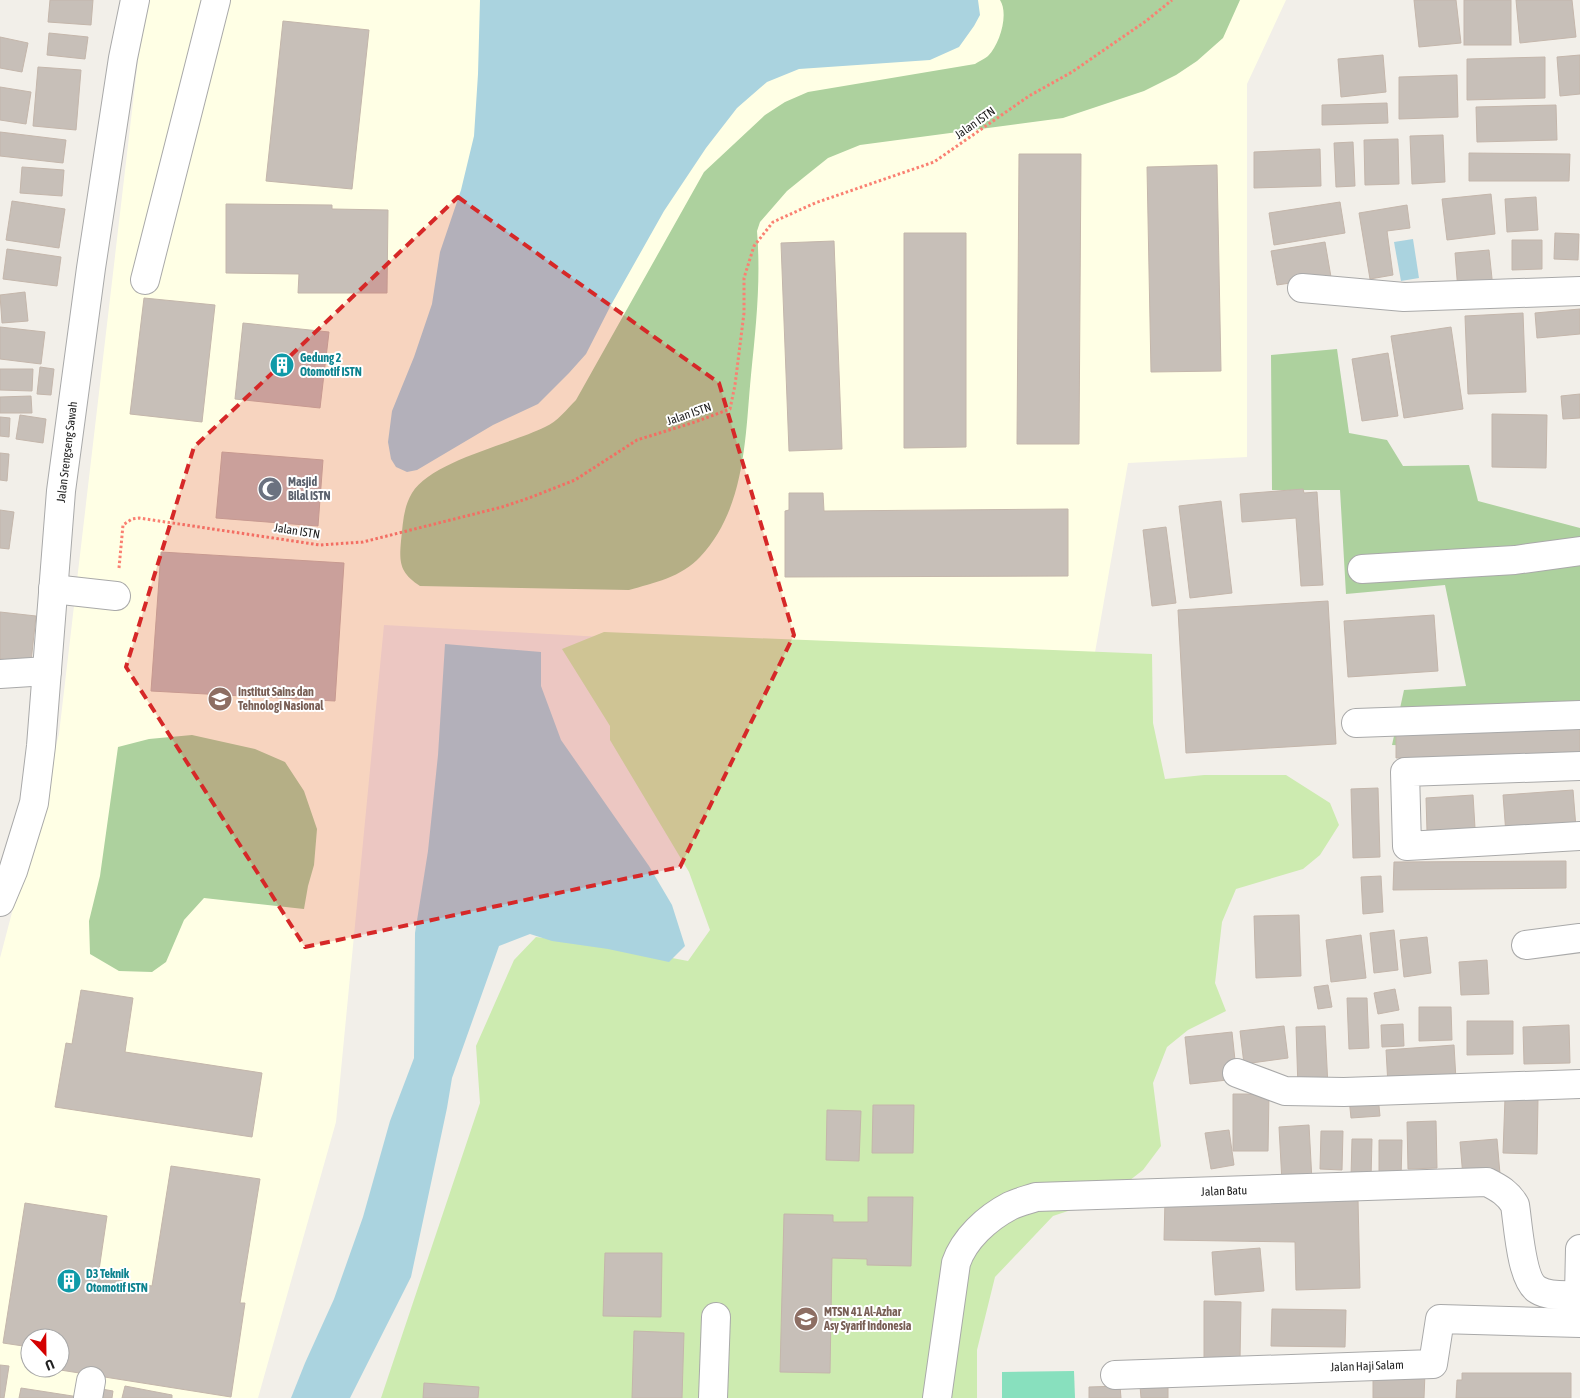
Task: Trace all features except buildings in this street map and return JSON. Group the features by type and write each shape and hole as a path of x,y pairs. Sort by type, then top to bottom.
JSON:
{"street":[{"name":"Jalan Srengseng Sawah","path":"0,902 6,869 34,803 41,746 61,491 90,268 123,58 135,0"},
{"path":"145,280 216,0"},
{"path":"1302,288 1404,297 1580,291"},
{"path":"1362,569 1515,560 1580,551"},
{"path":"53,589 116,596"},
{"path":"0,674 47,671"},
{"path":"1356,723 1580,715"},
{"path":"1580,766 1405,772 1407,846 1580,836"},
{"path":"1526,945 1580,938"},
{"path":"1237,1073 1285,1091 1344,1092 1580,1084"},
{"name":"Jalan Batu","path":"937,1398 956,1263 961,1249 989,1220 1010,1206 1036,1197 1487,1182 1502,1190 1515,1205 1526,1273 1532,1285 1538,1290 1552,1294 1580,1295"},
{"path":"1580,1249 1580,1295"},
{"path":"713,1398 716,1317"},
{"name":"Jalan Haji Salam","path":"1115,1375 1433,1364 1440,1319 1580,1323"}],"path":[{"name":"Jalan ISTN","path":"116,596 123,525 132,519 139,518 320,545 363,542 502,507 529,498 574,480 637,440 730,409 744,313 744,278 754,246 774,222 815,203 934,162 1030,96 1072,72 1146,21 1172,0"}],"highlighted area":[{"path":"458,197 719,383 794,635 680,867 305,947 126,667 194,447"}],"shaded area":[{"name":"Institut Sains dan Tehnologi Nasional","path":"145,0 1286,0 1247,84 1247,457 1128,463 1093,664 384,625 336,1122 258,1398 0,1398 0,958 59,734"}],"green space":[{"path":"1000,0 1240,0 1223,38 1197,61 1176,75 1144,91 1063,118 860,145 828,158 787,191 760,222 757,231 758,285 756,321 744,447 735,494 727,517 715,538 700,557 685,570 657,582 629,590 420,586 408,577 402,567 400,549 405,510 412,493 422,482 453,463 549,425 576,400 704,172 765,115 785,102 808,92 975,64 984,59 992,51 1002,29 1004,13"},
{"path":"1337,349 1349,433 1387,440 1403,466 1469,465 1478,501 1580,528 1580,752 1392,745 1404,690 1466,686 1445,585 1346,594 1340,490 1272,490 1271,355"},
{"path":"604,632 1152,654 1153,723 1165,779 1204,775 1286,775 1330,803 1339,825 1320,855 1303,869 1236,889 1222,922 1215,983 1226,1011 1188,1030 1167,1047 1153,1083 1161,1146 1143,1170 1107,1198 1053,1216 995,1277 977,1350 977,1398 381,1398 480,1103 476,1046 514,960 536,937 619,948 688,961 710,930 689,872 610,740 610,726 562,649"},
{"path":"192,735 255,749 285,762 304,791 317,829 314,865 304,909 204,898 184,920 166,962 152,972 119,971 90,954 89,921 100,876 118,747 149,739"},
{"path":"1074,1371 1075,1398 1002,1398 1002,1372"}],"water":[{"path":"480,0 978,0 980,15 959,47 930,60 799,69 767,82 737,108 706,148 664,211 611,305 586,354 569,373 538,404 493,425 417,470 407,472 396,467 391,459 388,442 392,411 414,357 432,304 440,252 461,190 474,136"},
{"path":"1413,239 1419,278 1401,281 1394,242"},
{"path":"445,644 541,652 541,686 561,740 649,866 672,905 685,946 669,962 608,949 552,941 530,934 499,946 452,1078 411,1277 350,1398 291,1398 334,1299 363,1217 390,1121 414,1058 415,933 428,851 438,755"}],"place":[{"name":"Gedung 2 Otomotif ISTN","path":"282,365"},
{"name":"Masjid Bilal ISTN","path":"270,489"},
{"name":"Institut Sains dan Tehnologi Nasional","path":"220,699"},
{"name":"D3 Teknik Otomotif ISTN","path":"69,1281"},
{"name":"MTSN 41 Al-Azhar Asy Syarif Indonesia","path":"806,1319"}]}
